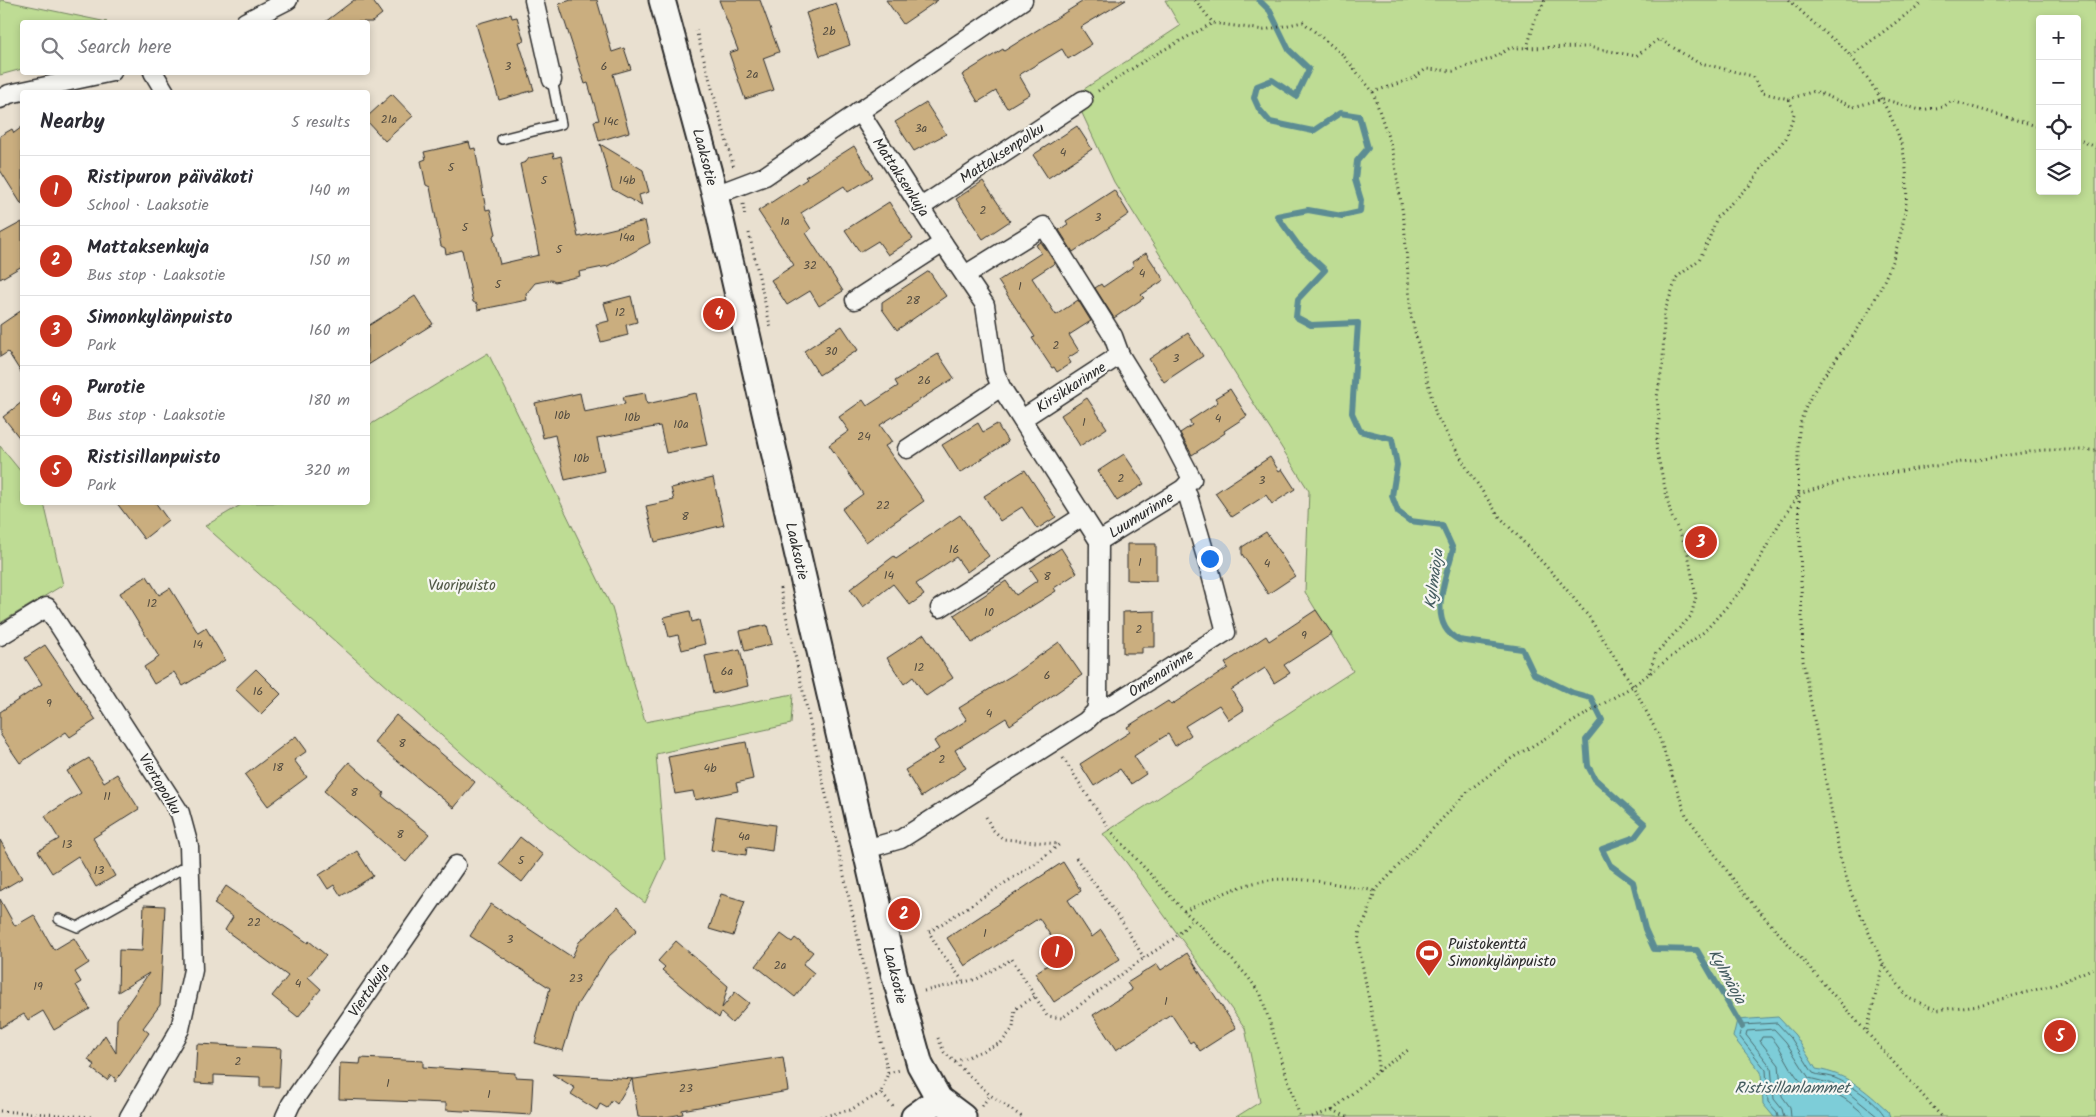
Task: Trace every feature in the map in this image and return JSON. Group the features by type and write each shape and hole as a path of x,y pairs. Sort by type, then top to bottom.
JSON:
{"main road":[{"name":"Laaksotie","path":"662,0 716,195 894,973 920,1065 939,1100"},
{"path":"905,1114 939,1100 963,1117"}],"street":[{"path":"249,20 288,0"},
{"path":"534,0 552,80"},
{"path":"716,195 765,176 1023,0"},
{"path":"28,90 98,75"},
{"path":"156,75 164,90"},
{"path":"0,99 9,94 20,92"},
{"name":"Mattaksenpolku","path":"921,207 1084,100"},
{"name":"Mattaksenkuja","path":"859,111 985,305 995,372 1001,387 1099,541"},
{"path":"965,275 1044,226 1113,336 1120,355 1167,430 1192,479 1183,489"},
{"path":"855,300 943,243"},
{"name":"Kirsikkarinne","path":"1022,420 1120,355"},
{"path":"907,449 1001,387"},
{"name":"Luumurinne","path":"1099,541 1183,489"},
{"name":"Omenarinne","path":"1096,711 1113,704 1226,632 1188,496 1183,489"},
{"path":"940,608 1083,516"},
{"path":"866,849 901,839 1053,743 1086,721 1096,711 1098,699 1099,541"},
{"name":"Viertopolku","path":"0,636 48,607 180,813 189,846 193,970 180,1029 128,1117"},
{"name":"Viertokuja","path":"285,1117 297,1096 456,865"}],"lane":[{"path":"502,139 562,124 552,80"},
{"path":"58,919 78,927 190,864"}],"path":[{"path":"1195,0 1213,22"},
{"path":"1527,48 1535,20 1545,0"},
{"path":"1789,0 1851,56 1882,99 1894,127 1905,162 1906,197 1900,238 1885,279 1857,329 1826,374 1804,412 1799,436 1798,465 1803,662 1840,857 1851,893 1883,964 1908,998 1937,1010 1979,1006 2057,984 2096,968"},
{"path":"1851,56 1919,5 1921,0"},
{"path":"1084,100 1147,59 1213,22 1264,30 1303,22 1342,54 1373,92 1393,152 1404,221 1411,316 1436,415 1468,470 1499,516 1557,578 1589,617 1633,686 1658,734 1686,815 1744,894 1867,1030 1942,1117"},
{"path":"695,28 746,218"},
{"path":"1373,92 1414,78 1426,69 1453,71 1493,58 1510,48 1588,47 1636,56 1659,39 1697,62 1752,76 1763,93 1788,98 1815,91 1853,107 1882,99 1920,110 1943,107 1952,101 2036,127"},
{"path":"1649,674 1656,653 1691,616 1696,597 1687,548 1671,515 1656,448 1659,418 1658,397 1663,362 1664,313 1677,278 1699,260 1717,217 1751,184 1767,160 1786,138 1794,114 1788,98"},
{"path":"2081,140 2096,146"},
{"path":"748,227 773,337"},
{"path":"1378,1072 1378,1047 1358,942 1360,929 1368,917 1375,891 1469,790 1512,758 1633,686 1705,631 1744,586 1779,524 1799,494 1849,479 2042,450 2096,450"},
{"path":"779,584 888,1073 881,1093 850,1110 820,1117"},
{"path":"1053,743 1110,830 1248,977 1262,995 1300,1117"},
{"path":"962,981 938,948 930,932 1036,863 1060,844 1003,839 992,829 986,817"},
{"path":"1076,858 1124,925 1144,958"},
{"path":"1184,911 1234,889 1265,881 1305,880 1375,891"},
{"path":"924,990 977,979 1012,959 1047,1016 1062,1018 1174,938 1193,919"},
{"path":"1867,1030 1883,964"},
{"path":"922,982 926,1000"},
{"path":"955,1062 1001,1043 1013,1028 1015,1009 1036,996"},
{"path":"937,1035 944,1052 990,1095 1022,1117"},
{"path":"1312,1117 1333,1110 1378,1072 1408,1050"},
{"path":"881,1093 905,1114"},
{"path":"1333,1110 1347,1117"},
{"path":"0,1111 24,1115 92,1117"}],"green space":[{"path":"0,0 97,20 20,20 20,70 0,75"},
{"path":"1165,0 2096,0 2096,1117 1236,1117 1260,1102 1245,1028 1126,862 1103,834 1353,671 1305,592 1309,491 1114,182 1081,111 1072,97 1180,26"},
{"name":"Vuoripuisto","path":"488,353 612,608 645,722 793,694 791,724 656,754 665,860 645,903 503,790 205,526 241,505 370,505 370,425"},
{"path":"0,446 20,471 20,505 44,505 63,585 0,623"}],"water":[{"name":"Ristisillanlammet","path":"1778,1017 1795,1035 1816,1069 1838,1075 1855,1084 1888,1111 1890,1117 1774,1117 1763,1104 1761,1072 1733,1037 1737,1020"}],"building":[{"path":"354,0 372,0 382,14 372,22 370,20 328,20"},
{"path":"571,0 597,0 612,52 624,48 631,69 613,74 629,132 599,141 594,121 599,120 588,83 585,84 559,4"},
{"path":"719,0 760,0 779,52 763,58 774,90 745,99 729,53 738,50"},
{"path":"886,0 938,0 903,24"},
{"path":"1085,0 1126,0 1081,27 1092,44 1068,59 1062,49 1019,75 1030,94 1007,108 996,91 978,102 962,75"},
{"path":"836,3 850,45 820,56 806,13"},
{"path":"511,14 512,18 517,17 524,41 519,42 534,90 499,100 476,24"},
{"path":"392,94 413,116 385,141 370,124 370,114"},
{"path":"926,103 946,134 914,151 895,122"},
{"path":"1077,126 1092,149 1048,178 1033,155"},
{"path":"20,128 20,202 0,170 0,136 12,129 14,133"},
{"path":"469,142 471,149 475,148 486,210 490,209 496,234 493,236 500,264 539,255 520,164 526,162 529,158 553,153 554,158 561,156 578,237 645,221 650,243 608,266 579,272 580,276 555,282 551,280 535,283 526,294 527,300 478,310 477,304 473,302 462,250 446,254 445,248 441,246 430,187 426,185 421,161 426,159 424,152"},
{"path":"600,144 643,170 649,192 639,195 642,206 612,189"},
{"path":"854,146 873,177 848,192 844,186 801,213 811,229 806,233 843,291 819,306 810,291 787,305 771,280 794,265 758,211 807,179 805,177"},
{"path":"983,181 1010,221 983,239 956,199"},
{"path":"1114,190 1129,214 1073,252 1059,230 1068,224 1066,221"},
{"path":"889,202 913,239 888,255 878,241 860,252 845,230"},
{"path":"20,223 20,267 0,279 0,234"},
{"path":"1041,242 1055,263 1032,278 1056,315 1078,300 1091,321 1069,335 1079,351 1068,358 1071,363 1057,372 1054,367 1052,368 1032,338 1035,337 998,281 1041,253 1036,245"},
{"path":"1146,253 1164,280 1141,295 1144,298 1114,318 1095,288 1101,284 1103,287 1134,266 1132,262"},
{"path":"929,271 946,296 897,330 882,309 882,302"},
{"path":"415,296 433,324 370,364 370,325"},
{"path":"631,296 637,322 626,325 628,335 601,342 596,324 609,321 604,303"},
{"path":"20,311 20,371 8,352 0,357 0,325"},
{"path":"842,326 858,350 819,375 804,351"},
{"path":"1188,333 1203,356 1164,382 1149,359"},
{"path":"938,354 954,378 880,425 892,442 885,446 924,501 866,542 842,509 863,494 829,445 849,431 839,417 863,400 867,406 898,386 895,381"},
{"path":"1230,389 1247,416 1192,455 1180,433 1192,425 1189,421 1218,402 1215,398"},
{"path":"580,393 584,412 625,404 623,397 645,393 647,404 696,393 707,445 666,453 660,426 597,438 604,471 565,480 555,435 543,438 535,403"},
{"path":"1087,398 1107,428 1080,446 1061,415"},
{"path":"20,404 20,438 3,417"},
{"path":"978,423 983,432 997,424 1008,442 960,473 942,445"},
{"path":"1124,454 1144,484 1117,501 1098,471"},
{"path":"1270,457 1279,471 1282,469 1295,489 1272,504 1266,495 1232,517 1215,493"},
{"path":"1025,470 1056,517 1037,529 1022,507 1000,521 984,496"},
{"path":"713,478 724,525 655,542 646,506 674,500 671,488"},
{"path":"118,505 157,505 168,520 144,539"},
{"path":"960,515 989,556 967,572 956,557 916,584 924,595 910,605 893,584 863,607 850,589 894,556 896,559"},
{"path":"1266,532 1295,576 1268,594 1242,554 1242,547"},
{"path":"1127,544 1156,544 1156,581 1127,580"},
{"path":"1061,548 1077,573 1054,588 1056,591 972,643 954,615 1006,581 1016,595 1038,580 1030,568"},
{"path":"147,576 159,595 170,588 198,633 206,628 225,660 183,686 174,672 154,684 144,667 159,657 120,593"},
{"path":"1316,610 1332,634 1284,665 1290,673 1274,683 1265,668 1231,690 1244,710 1229,720 1219,705 1185,726 1191,735 1175,746 1168,734 1134,756 1146,774 1131,784 1120,769 1094,786 1080,764 1130,732 1127,727 1168,701 1171,705 1228,668 1225,663 1266,636 1269,641"},
{"path":"690,611 692,622 699,620 705,644 682,650 678,635 669,637 664,617"},
{"path":"1155,611 1155,647 1142,647 1142,653 1123,653 1123,612"},
{"path":"767,625 772,644 745,651 740,631"},
{"path":"924,634 953,678 926,696 913,677 904,684 887,658"},
{"path":"1059,642 1082,675 1010,725 1006,718 955,750 966,768 921,797 905,770 939,749 934,741 967,720 959,708 1014,674"},
{"path":"45,645 96,720 70,737 66,732 20,763 0,734 0,712 42,684 25,658"},
{"path":"740,649 748,686 713,694 705,656"},
{"path":"256,669 281,694 261,714 235,689"},
{"path":"396,715 475,782 454,808 374,742"},
{"path":"296,736 307,751 294,760 307,777 268,806 245,775"},
{"path":"746,742 753,779 736,783 738,791 695,800 693,791 675,794 668,757"},
{"path":"89,758 104,782 117,774 139,809 93,838 115,876 96,887 78,856 52,873 38,851 59,839 45,816 81,793 67,771"},
{"path":"349,762 384,793 382,796 429,834 406,862 324,791"},
{"path":"716,816 775,825 772,851 747,847 746,855 711,850"},
{"path":"520,837 543,855 522,882 499,864"},
{"path":"0,840 22,878 0,891"},
{"path":"357,851 373,876 341,896 334,885 328,889 319,875"},
{"path":"1063,862 1081,891 1068,900 1092,937 1101,930 1120,959 1054,1002 1035,973 1063,955 1039,918 965,966 947,938"},
{"path":"226,886 308,943 309,941 326,955 308,977 321,989 298,1017 272,996 288,976 225,930 233,917 214,904"},
{"path":"721,894 745,901 733,936 709,929"},
{"path":"0,899 15,926 34,915 54,950 74,938 89,963 75,972 81,982 76,985 90,1009 54,1030 43,1011 28,1020 24,1014 0,1028"},
{"path":"491,904 572,957 579,942 618,907 637,930 607,958 577,1005 563,1051 535,1043 550,988 470,936"},
{"path":"144,905 165,906 160,1005 143,1028 149,1033 115,1082 115,1078 111,1075 107,1080 92,1069 95,1065 88,1060 105,1035 116,1053 117,1019 149,973 118,992 119,950 142,951"},
{"path":"781,934 792,942 795,938 813,952 803,964 814,973 795,997 756,966"},
{"path":"676,941 728,986 722,1008 735,992 749,1003 732,1023 721,1013 719,1018 662,970 665,967 658,961"},
{"path":"1187,953 1236,1028 1200,1051 1193,1041 1190,1043 1171,1014 1116,1050 1093,1015 1132,990 1127,983 1157,964 1161,970"},
{"path":"197,1044 281,1048 279,1087 260,1087 260,1077 214,1075 214,1084 195,1083"},
{"path":"783,1057 788,1091 682,1110 683,1114 665,1117 638,1117 632,1079 617,1104 612,1100 607,1108 600,1104 597,1110 571,1094 575,1088 552,1074 635,1079"},
{"path":"361,1058 423,1061 423,1067 515,1073 515,1077 533,1078 531,1115 446,1110 446,1103 339,1099 340,1063 360,1064"}],"waterway":[{"name":"Kylmäoja","path":"1259,0 1270,11 1289,50 1309,69 1296,96 1272,80 1257,86 1254,98 1259,109 1270,122 1313,131 1340,113 1359,116 1368,148 1357,161 1355,180 1361,200 1360,212 1342,216 1308,210 1277,216 1298,245 1325,270 1298,299 1296,317 1311,325 1358,323 1352,413 1360,431 1392,439 1397,465 1392,496 1398,512 1410,521 1442,525 1453,549 1441,599 1443,623 1449,633 1459,640 1522,649 1534,674 1573,693 1591,698 1602,720 1586,740 1588,766 1595,779 1645,824 1635,837 1602,849 1610,865 1633,882 1645,929 1654,949 1697,950 1742,1027"}],"place":[{"name":"Purotie","path":"719,314"},
{"name":"Simonkylänpuisto","path":"1701,542"},
{"name":"Mattaksenkuja","path":"904,914"},
{"name":"Ristipuron päiväkoti","path":"1057,952"},
{"name":"Puistokenttä Simonkylänpuisto","path":"1429,977"},
{"name":"Ristisillanpuisto","path":"2060,1036"}]}
